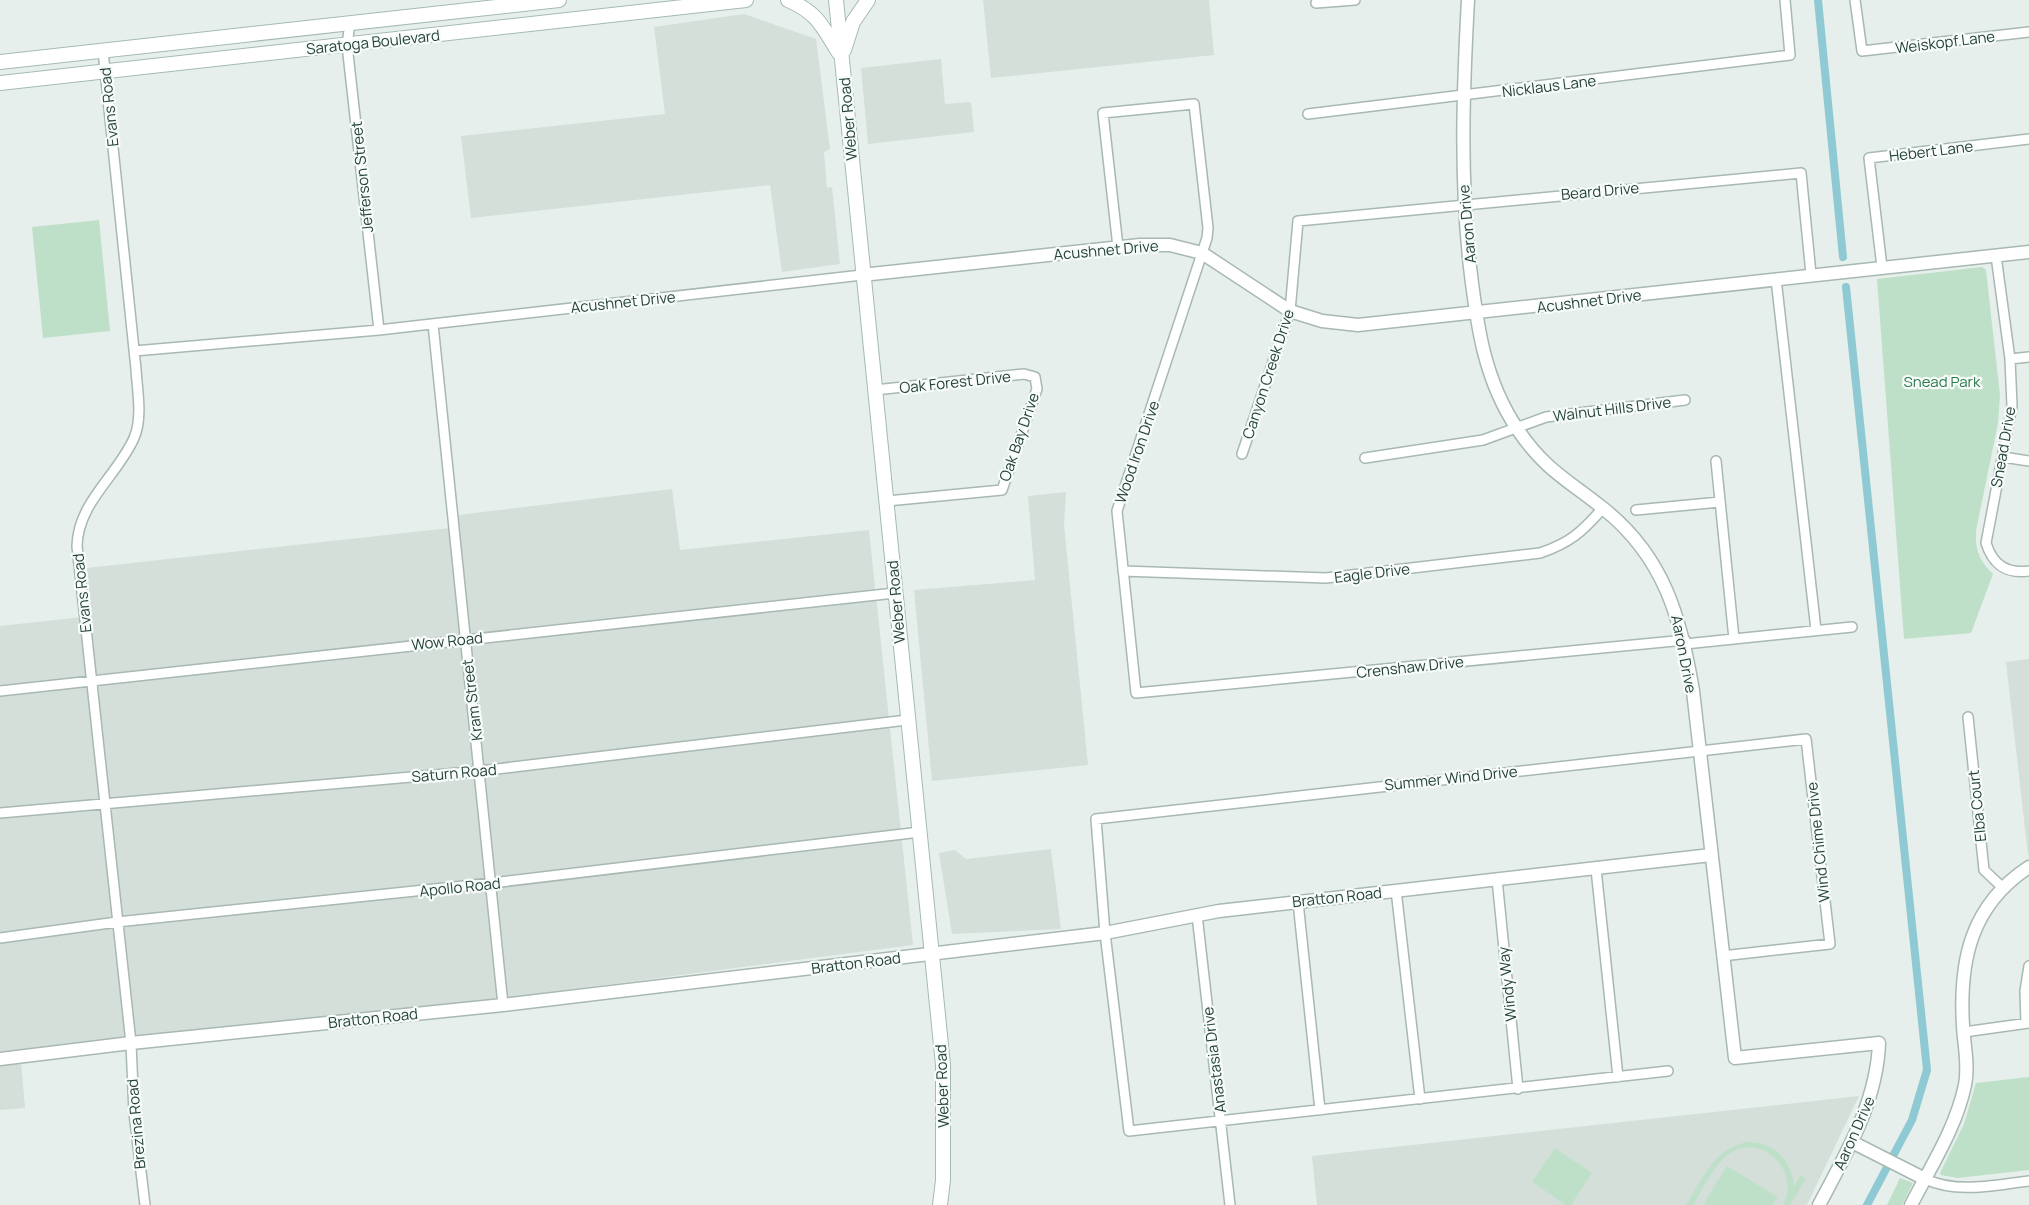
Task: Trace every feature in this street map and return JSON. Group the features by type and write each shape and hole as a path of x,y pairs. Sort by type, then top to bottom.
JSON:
{"main road":[{"name":"Saratoga Boulevard","path":"0,62 559,0"},
{"name":"Saratoga Boulevard","path":"0,83 746,0"},
{"path":"788,0 808,9 818,18 842,58"},
{"name":"Weber Road","path":"836,0 862,275 887,501 906,720 920,832 943,1065 943,1180 940,1205"},
{"path":"842,58 853,22 868,0"}],"street":[{"path":"1317,3 1355,0"},
{"name":"Aaron Drive","path":"1468,0 1463,97 1463,204 1475,314 1487,369 1497,395 1516,428 1551,471 1627,528 1647,554 1672,598 1685,642 1735,1058 1879,1043 1879,1062 1871,1096 1852,1142 1819,1205"},
{"name":"Nicklaus Lane","path":"1308,114 1463,97 1790,55 1785,0"},
{"name":"Weiskopf Lane","path":"1855,0 1862,51 2029,32"},
{"name":"Jefferson Street","path":"350,23 347,45 380,330"},
{"name":"Evans Road","path":"103,51 134,351 138,422 135,436 122,459 96,493 84,516 77,539 131,1042"},
{"name":"Wood Iron Drive","path":"1118,247 1102,113 1194,104 1208,228 1202,253 1117,511 1136,693"},
{"name":"Hebert Lane","path":"1882,267 1869,158 2029,139"},
{"name":"Beard Drive","path":"1298,221 1801,173 1811,274"},
{"name":"Canyon Creek Drive","path":"1242,454 1290,311 1298,221"},
{"name":"Acushnet Drive","path":"134,351 380,330 1118,247 1170,245 1202,253 1290,311 1322,321 1358,325 2029,252"},
{"name":"Snead Drive","path":"1996,256 2010,359 2012,406 1986,543 1989,554 2003,568 2014,573 2029,571"},
{"path":"1776,279 1816,630"},
{"name":"Kram Street","path":"433,324 503,1005"},
{"path":"2010,359 2029,357"},
{"name":"Oak Forest Drive","path":"875,390 1024,374 1035,378"},
{"name":"Oak Bay Drive","path":"887,501 1002,490 1037,389 1035,378"},
{"name":"Walnut Hills Drive","path":"1365,458 1483,440 1546,417 1685,400"},
{"path":"2003,457 2029,461"},
{"path":"1716,461 1734,639"},
{"path":"1636,510 1720,502"},
{"name":"Eagle Drive","path":"1123,571 1326,578 1539,553 1560,546 1581,534 1603,508"},
{"name":"Wow Road","path":"0,691 895,593"},
{"name":"Crenshaw Drive","path":"1136,693 1852,627"},
{"name":"Elba Court","path":"1968,717 1984,870 2002,887"},
{"name":"Saturn Road","path":"0,813 104,802 480,771 906,720"},
{"name":"Summer Wind Drive","path":"1106,933 1096,819 1806,739"},
{"name":"Wind Chime Drive","path":"1722,956 1830,944 1806,739"},
{"name":"Apollo Road","path":"0,938 117,922 492,884 920,832"},
{"name":"Bratton Road","path":"0,1059 131,1042 503,1005 1106,933 1197,915 1298,902 1711,855"},
{"path":"1911,1205 1958,1112 1966,1083 1962,990 1967,952 1981,916 2002,887 2029,867"},
{"path":"1596,869 1618,1077"},
{"name":"Windy Way","path":"1497,879 1518,1089"},
{"path":"1396,890 1420,1099"},
{"path":"1298,902 1320,1110"},
{"name":"Anastasia Drive","path":"1197,915 1230,1205"},
{"path":"1106,933 1129,1131 1668,1071"},
{"path":"1964,1032 2028,1023 2025,991 2029,966"},
{"name":"Brezina Road","path":"131,1042 134,1113 145,1205"},
{"path":"1852,1142 1941,1186 1960,1188 2029,1180"}],"shaded area":[{"path":"983,0 1209,0 1214,55 991,78"},
{"path":"744,14 816,39 830,149 824,152 827,188 832,187 840,264 782,272 770,185 471,218 461,136 665,114 654,27"},
{"path":"941,59 945,104 971,102 974,132 868,144 861,68"},
{"path":"672,489 680,550 869,530 913,945 481,1001 20,1050 25,1108 0,1110 0,626 92,616 87,568 459,527 458,515"},
{"path":"1066,492 1064,525 1088,765 932,781 914,590 1035,580 1028,496"},
{"path":"2029,659 2029,854 2028,855 2006,662"},
{"path":"1051,849 1061,929 952,934 939,853 955,850 966,859"},
{"path":"1859,1096 1807,1205 1317,1205 1312,1156"}],"green space":[{"path":"99,220 110,331 43,338 32,227"},
{"name":"Snead Park","path":"1982,267 1986,270 2000,395 1998,423 1976,537 1981,559 1993,574 1971,633 1904,639 1877,279"},
{"path":"2029,1077 2029,1170 1958,1178 1941,1175 1964,1124 1976,1083"},
{"path":"1747,1142 1765,1145 1780,1154 1789,1168 1794,1186 1801,1175 1806,1179 1790,1205 1783,1205 1787,1192 1787,1179 1782,1167 1765,1151 1753,1148 1741,1149 1728,1155 1713,1171 1693,1205 1686,1205 1717,1158 1736,1145"},
{"path":"1555,1148 1592,1173 1571,1205 1566,1205 1532,1182"},
{"path":"1727,1166 1778,1197 1772,1205 1703,1205"},
{"path":"1900,1178 1913,1183 1902,1205 1887,1205"}],"waterway":[{"path":"1818,0 1843,257"},
{"path":"1846,287 1927,1070 1912,1120 1867,1205"}]}
